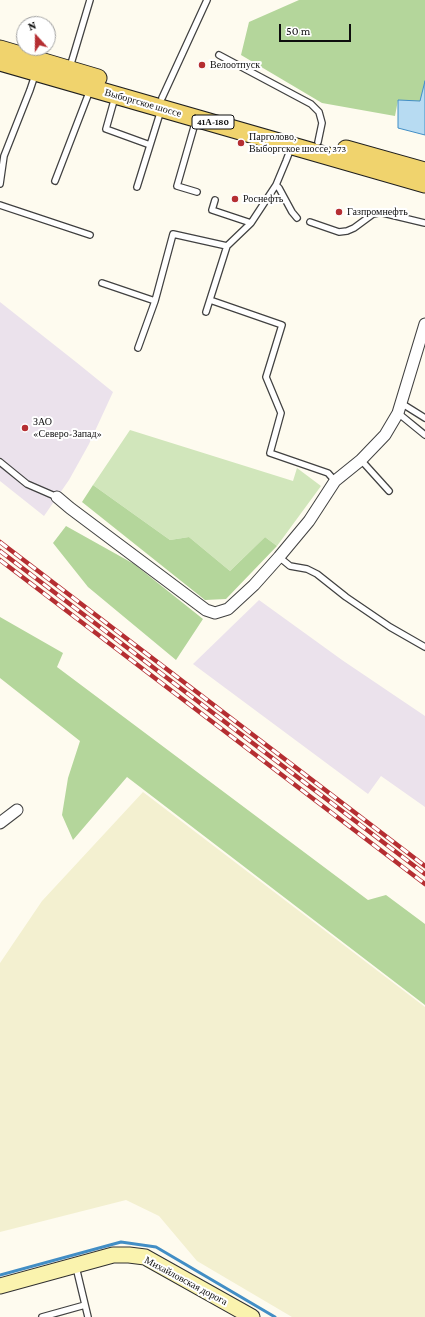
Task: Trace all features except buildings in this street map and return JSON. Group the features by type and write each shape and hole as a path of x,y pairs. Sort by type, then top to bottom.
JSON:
{"main road":[{"name":"Выборгское шоссе","path":"0,49 70,70 162,103 196,118 425,184"},
{"name":"Выборгское шоссе","path":"0,62 115,95 162,103 318,142 425,171"}],"street":[{"path":"57,497 206,610 214,613 228,609 254,585 279,558 309,521 335,480 362,460 385,436 399,408 425,324"},
{"path":"0,823 17,810"},
{"name":"Михайловская дорога","path":"0,1286 112,1256 129,1255 145,1257 248,1316"}],"lane":[{"path":"70,70 90,0"},
{"path":"137,186 162,103 207,0"},
{"path":"219,55 311,104 319,112 322,123 318,142"},
{"path":"0,184 4,156 36,73"},
{"path":"55,182 91,88"},
{"path":"115,95 106,129 150,145"},
{"path":"196,118 177,186 197,192"},
{"path":"206,312 227,246 251,223 276,185 291,145"},
{"path":"276,185 292,212 298,218"},
{"path":"215,200 212,210 251,223"},
{"path":"0,205 90,235"},
{"path":"310,222 340,232 354,228 373,214 378,213 425,223"},
{"path":"138,348 155,301 173,234 227,246"},
{"path":"102,283 155,301"},
{"path":"210,300 282,325 266,377 281,413 270,453 328,474 335,480"},
{"path":"399,408 425,418"},
{"path":"399,408 425,435"},
{"path":"362,460 389,491"},
{"path":"0,462 27,484 57,497"},
{"path":"279,558 290,566 303,568 317,574 346,597 425,647"},
{"path":"76,1266 88,1317"},
{"path":"42,1317 85,1305"}],"shaded area":[{"path":"0,302 113,392 89,444 69,480 44,516 0,481"},
{"path":"259,600 342,660 425,716 425,807 381,776 368,794 193,664"},
{"path":"143,792 425,1007 425,1317 292,1317 197,1261 159,1216 126,1200 0,1232 0,963 42,901"}],"green space":[{"path":"299,0 425,0 425,81 420,102 398,100 395,116 322,103 241,55 249,22"},
{"path":"130,430 293,481 297,468 321,486 277,546 265,537 230,571 189,537 170,540 93,485"},
{"path":"93,485 170,540 189,537 230,571 265,537 277,546 226,599 205,600 82,502"},
{"path":"66,526 134,564 203,619 176,660 88,587 53,543"},
{"path":"0,617 63,653 57,667 368,900 386,895 425,924 425,1005 127,777 73,840 62,815 68,778 80,741 0,678"}],"water":[{"path":"425,81 425,135 398,128 398,100 420,101"}],"waterway":[{"path":"0,1275 121,1242 156,1247 275,1317"}],"railway":[{"path":"0,542 425,866"},
{"path":"0,551 425,874"},
{"path":"0,560 425,884"}],"place":[{"name":"Велоотпуск","path":"202,65"},
{"name":"Парголово, Выборгское шоссе, 373","path":"241,143"},
{"name":"Роснефть","path":"235,199"},
{"name":"Газпромнефть","path":"339,212"},
{"name":"ЗАО «Северо-Запад»","path":"25,428"}]}
